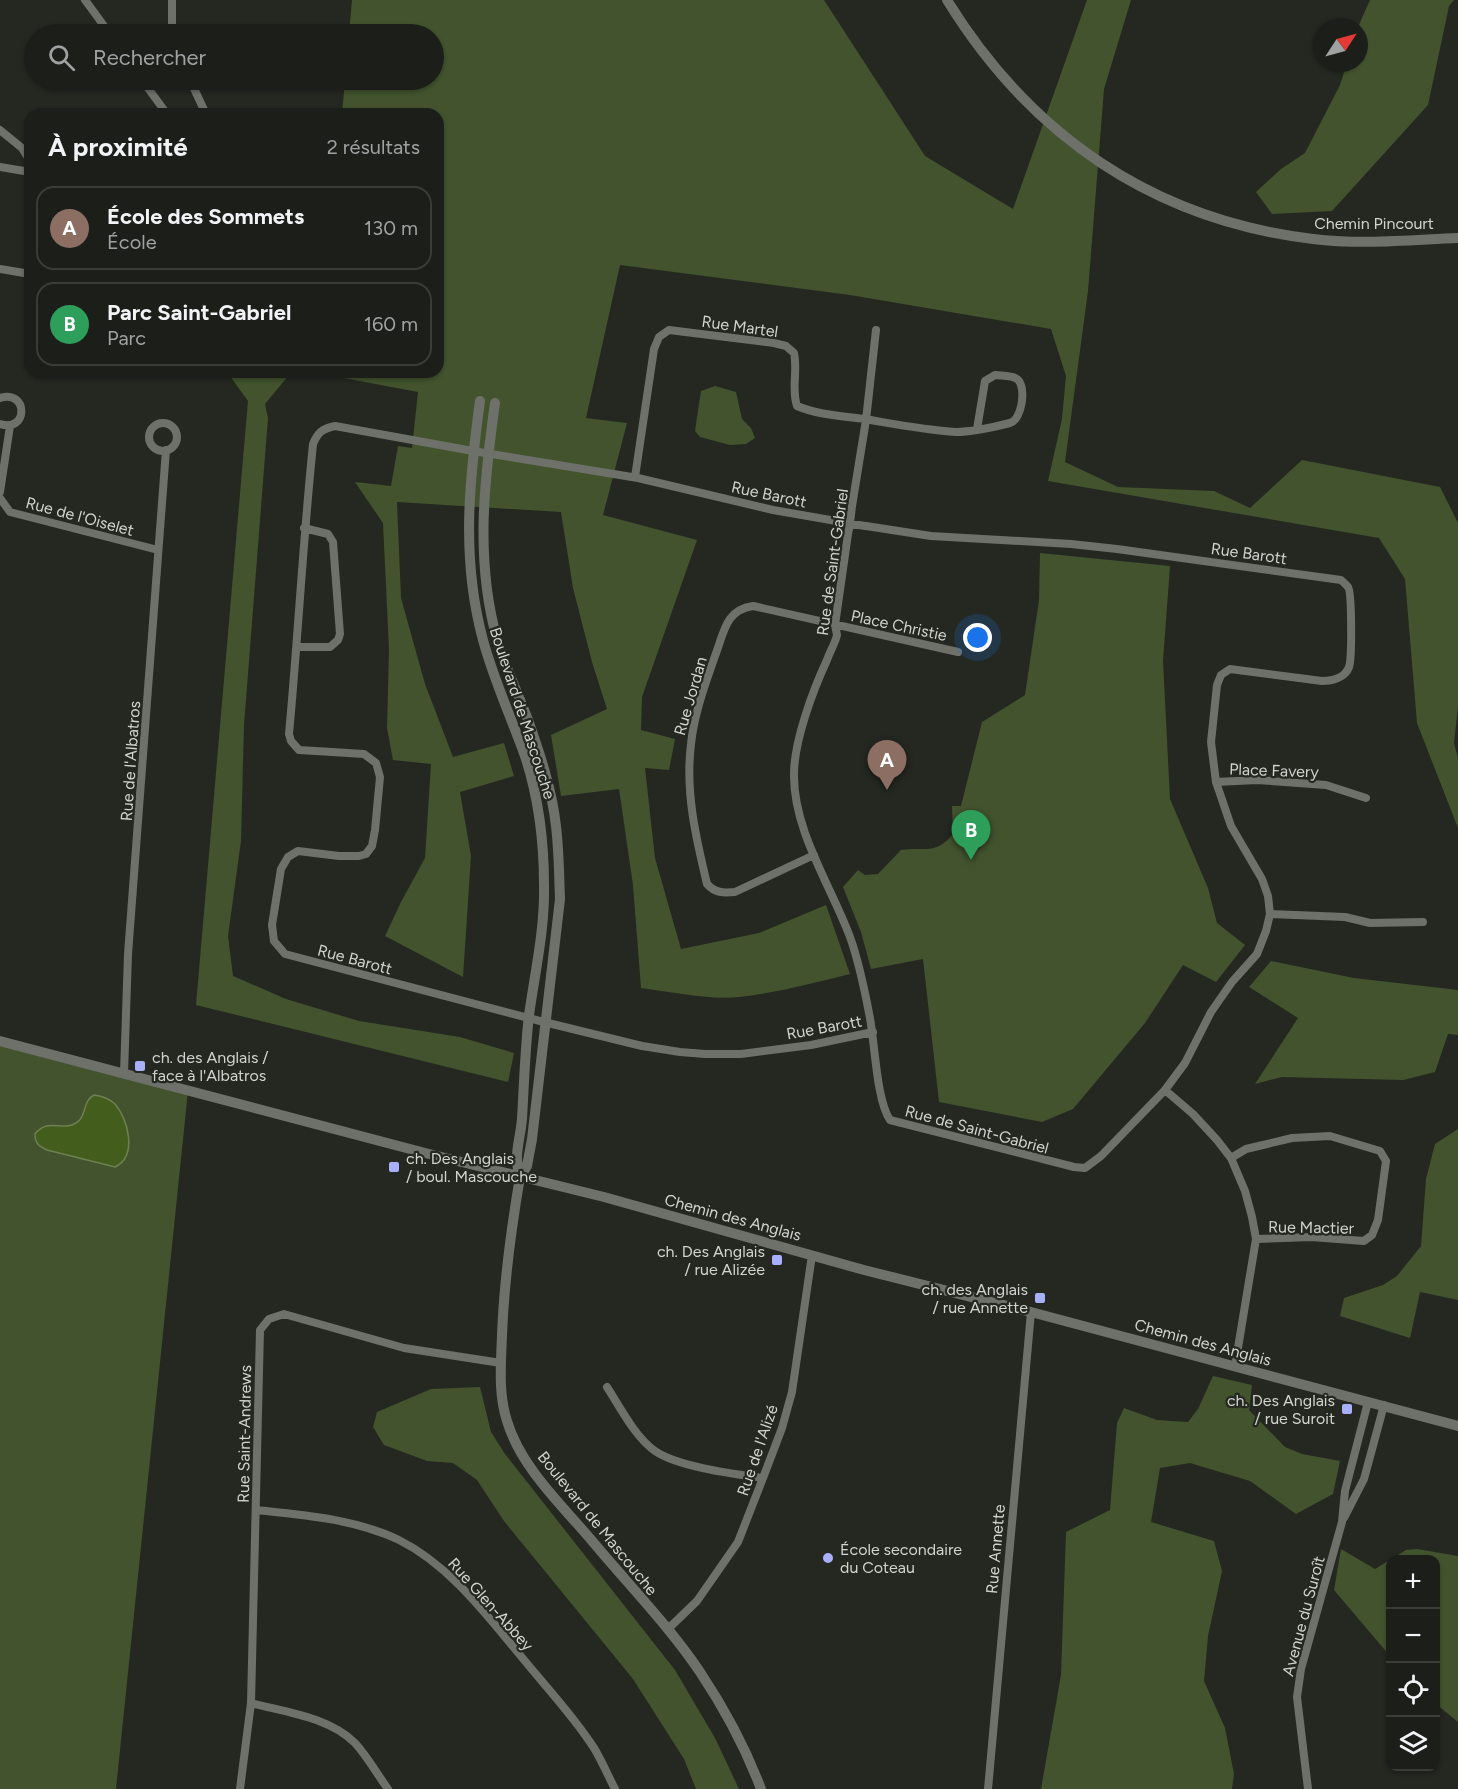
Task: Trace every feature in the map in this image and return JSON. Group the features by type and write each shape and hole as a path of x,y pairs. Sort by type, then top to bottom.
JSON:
{"street":[{"path":"85,0 103,24"},
{"path":"172,0 172,24"},
{"name":"Chemin Pincourt","path":"947,0 984,55 1022,100 1072,143 1097,161 1168,200 1231,224 1314,240 1386,241 1458,237"},
{"path":"149,90 163,108"},
{"path":"195,90 203,108"},
{"path":"0,130 24,151"},
{"path":"0,167 24,170"},
{"path":"0,269 24,273"},
{"name":"Rue Martel","path":"635,477 654,349 659,337 669,330 786,346 794,353 796,364 793,395 797,406 810,412 958,432 977,429 1013,422 1018,417 1022,386 1019,381 1015,378 995,375 985,381 977,429"},
{"name":"Rue de Saint-Gabriel","path":"876,330 866,420 835,626 836,642 827,658 804,722 794,761 794,777 798,807 814,855 858,963 873,1032 885,1112 890,1120 1085,1168 1101,1156 1165,1090 1185,1063 1211,1012 1232,982 1257,954 1270,914 1268,896 1262,879 1231,826 1216,782 1211,742 1217,685 1221,675 1230,669 1333,681 1346,672 1349,666 1350,622"},
{"path":"0,398 10,397 21,406 21,416 18,421 10,426 0,424"},
{"name":"Boulevard de Mascouche","path":"480,401 468,497 470,561 479,623 498,688 527,763 542,833 544,906 529,1018 522,1120 515,1163 520,1177"},
{"name":"Boulevard de Mascouche","path":"495,403 488,454 482,536 492,614 497,639 540,757 556,826 560,899 530,1148 527,1166 520,1177 507,1260 501,1363 502,1399 514,1440 539,1478 668,1629 715,1695 761,1789"},
{"path":"0,492 10,426"},
{"name":"Rue Barott","path":"873,1032 811,1046 741,1054 705,1054 642,1046 285,954 274,941 272,925 281,869 288,857 298,851 339,856 366,854 374,838 380,777 376,763 364,754 299,750 291,741 289,734 304,528 313,444 322,429 335,426 473,452 635,477 773,510 850,524 931,536 1117,549 1341,580 1349,588 1350,622"},
{"name":"Rue de l'Albatros","path":"124,1074 128,954 166,450"},
{"name":"Rue de l'Oiselet","path":"0,498 10,512 158,550"},
{"path":"297,647 330,646 338,640 340,634 333,542 328,534 304,528"},
{"name":"Rue Jordan","path":"814,855 735,891 722,893 712,890 706,884 694,829 689,784 691,744 700,700 729,617 741,608 753,606 835,626"},
{"name":"Place Christie","path":"835,626 958,652"},
{"name":"Place Favery","path":"1216,782 1257,780 1326,786 1366,798"},
{"path":"1270,914 1336,916 1370,923 1423,922"},
{"name":"Chemin des Anglais","path":"0,1041 604,1197 864,1270 1458,1425"},
{"path":"1165,1090 1193,1114 1217,1140 1231,1158 1245,1191 1256,1239 1234,1366"},
{"name":"Rue Mactier","path":"1231,1158 1246,1149 1292,1138 1330,1137 1380,1151 1386,1161 1378,1220 1372,1235 1364,1241 1311,1237 1256,1239"},
{"name":"Rue de l'Alizé","path":"668,1629 697,1601 738,1542 764,1478 792,1392 812,1254"},
{"name":"Rue Annette","path":"987,1789 1031,1312"},
{"name":"Rue Saint-Andrews","path":"240,1789 251,1703 260,1330 269,1319 284,1314 404,1348 501,1363"},
{"path":"607,1387 632,1427 655,1451 682,1462 764,1478"},
{"name":"Avenue du Suroît","path":"1308,1789 1297,1697 1300,1669 1342,1522 1345,1491 1368,1402"},
{"name":"Avenue du Suroît","path":"1342,1522 1364,1479 1384,1405"},
{"name":"Rue Glen-Abbey","path":"256,1510 314,1515 364,1526 399,1540 439,1565 488,1615 566,1709 595,1750 615,1789"},
{"path":"251,1703 327,1725 342,1733 356,1745 388,1789"}],"shaded area":[{"path":"352,0 824,0 925,156 1013,209 1087,0 1131,0 1104,89 1088,291 1065,462 1118,487 1214,491 1250,508 1302,460 1440,487 1458,523 1458,706 1454,743 1458,758 1458,828 1417,723 1405,579 1379,538 1048,481 1062,419 1066,376 1051,329 850,295 620,265 586,418 627,423 603,515 697,540 642,697 641,730 675,739 669,770 645,768 655,858 681,949 759,933 826,905 850,974 781,990 727,998 702,997 641,988 633,885 619,789 561,796 551,735 607,709 573,588 561,512 397,502 401,598 425,684 453,757 504,743 514,776 460,792 471,856 463,977 385,936 425,858 431,764 393,760 387,728 389,649 383,523 355,482 391,486 398,446 412,448 418,392 344,378 444,378 444,108 343,108 344,90 444,90 444,24 350,24"},
{"path":"1370,0 1454,0 1449,6 1428,105 1332,211 1272,214 1256,192 1281,169 1305,153 1340,85 1344,72 1368,72 1368,18 1362,18"},
{"path":"231,378 287,378 265,404 268,418 244,725 241,841 228,936 233,976 286,999 359,1021 460,1037 514,1053 508,1082 196,1005 248,401"},
{"path":"715,386 736,392 742,419 751,428 755,438 746,444 730,445 700,437 695,431 701,391"},
{"path":"1040,553 1170,566 1163,661 1170,799 1208,888 1217,923 1245,945 1216,982 1183,965 1145,1023 1073,1109 1042,1122 939,1102 923,959 871,969 861,932 843,887 858,870 865,875 878,874 901,850 935,848 947,841 953,834 952,806 961,806 982,722 1025,695 1039,600"},
{"path":"1271,961 1354,978 1458,990 1458,1035 1448,1034 1435,1072 1403,1080 1282,1077 1255,1084 1298,1018 1249,987"},
{"path":"0,1040 188,1091 116,1789 0,1789"},
{"path":"94,1095 115,1104 127,1128 129,1146 127,1155 115,1167 47,1150 36,1140 35,1134 45,1126 66,1126 76,1123 82,1117 88,1101"},
{"path":"1458,1129 1458,1300 1420,1292 1410,1338 1340,1316 1344,1298 1383,1285 1397,1276 1421,1246 1426,1179 1435,1144"},
{"path":"1213,1376 1252,1385 1249,1410 1285,1447 1302,1454 1340,1461 1333,1494 1296,1514 1250,1481 1190,1463 1160,1468 1151,1522 1214,1541 1222,1571 1208,1636 1204,1681 1225,1728 1234,1774 1232,1789 1041,1789 1061,1675 1066,1532 1110,1510 1117,1423 1124,1408 1157,1420 1188,1422 1198,1409"},
{"path":"480,1387 491,1432 505,1454 675,1670 715,1738 739,1789 696,1789 684,1759 633,1679 504,1521 477,1480 453,1463 427,1461 384,1445 373,1427 377,1412 431,1389"},
{"path":"1341,1549 1375,1569 1386,1562 1386,1651 1334,1590"},
{"path":"1417,1549 1458,1556 1458,1722 1440,1707 1440,1555 1398,1555 1406,1550"}],"place":[{"name":"École des Sommets","path":"887,790"},
{"name":"Parc Saint-Gabriel","path":"971,860"},
{"name":"ch. des Anglais / face à l'Albatros","path":"140,1066"},
{"name":"ch. Des Anglais / boul. Mascouche","path":"394,1167"},
{"name":"ch. Des Anglais / rue Alizée","path":"777,1260"},
{"name":"ch. des Anglais / rue Annette","path":"1040,1298"},
{"name":"ch. Des Anglais / rue Suroit","path":"1347,1409"},
{"name":"École secondaire du Coteau","path":"828,1558"}]}
